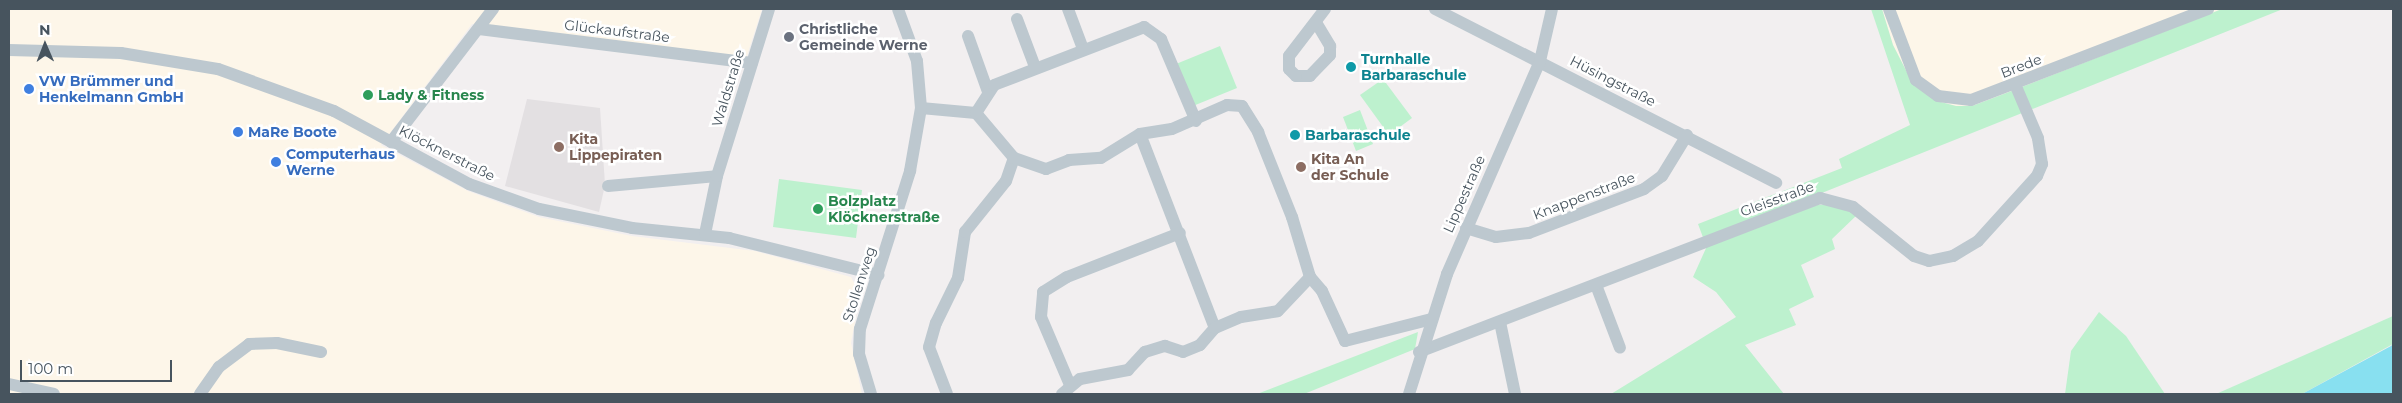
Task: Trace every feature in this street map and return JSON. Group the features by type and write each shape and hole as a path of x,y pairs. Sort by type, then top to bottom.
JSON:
{"street":[{"path":"391,142 493,9"},
{"name":"Waldstraße","path":"705,234 717,176 769,9"},
{"name":"Stollenweg","path":"871,394 858,341 910,171 921,108 917,61 898,9"},
{"path":"1068,9 1083,49"},
{"path":"1317,24 1325,9"},
{"name":"Hüsingstraße","path":"1435,9 1687,135 1776,183"},
{"name":"Lippestraße","path":"1409,394 1419,352 1466,228 1540,60 1552,9"},
{"name":"Brede","path":"1889,9 1906,64 1926,88 1952,100 1971,100 2208,9"},
{"path":"1017,19 1035,68"},
{"path":"976,113 988,92 1035,68 1137,27 1150,30 1161,39 1196,121"},
{"name":"Glückaufstraße","path":"479,28 752,64"},
{"path":"968,36 988,92"},
{"name":"Klöcknerstraße","path":"9,50 121,53 218,69 308,100 470,184 539,209 632,228 705,234 878,275"},
{"name":"Klöcknerstraße","path":"9,59 39,52"},
{"name":"Gleisstraße","path":"1419,352 1820,198 1853,207 1914,256 1929,261 1953,256 1978,241 2037,176 2042,164 2038,138 2015,84"},
{"path":"921,108 976,113 1014,158 1046,169 1068,160 1101,158 1140,134 1196,121 1227,105 1236,104 1249,113 1292,217 1310,277 1322,292 1345,341 1432,318"},
{"path":"1140,134 1180,233 1215,328"},
{"name":"Knappenstraße","path":"1466,228 1496,237 1529,233 1644,189 1662,176 1687,135"},
{"path":"947,394 929,347 958,278 965,232 1006,181 1014,158"},
{"path":"608,186 717,176"},
{"path":"1180,233 1067,277 1043,292 1041,317 1066,390 1097,374 1128,370 1145,352 1165,346 1183,352 1200,346 1215,328 1242,317 1278,311 1310,277"},
{"path":"1596,285 1620,348"},
{"path":"1500,322 1515,394"},
{"path":"200,394 219,367 249,344 277,343 321,352"},
{"path":"9,384 54,394"}],"shaded area":[{"path":"9,9 762,9 746,59 472,24 381,145 468,191 539,217 632,236 755,251 851,277 860,294 851,343 862,394 9,394"},
{"path":"1882,9 2222,9 1972,106 1956,106 1937,101 1912,82 1893,45"},
{"name":"Kita Lippepiraten","path":"527,99 600,108 605,185 599,212 505,186"}],"green space":[{"path":"1871,9 1882,9 1893,45 1912,82 1937,101 1956,106 1972,106 2222,9 2283,9 1704,240 1698,224 1842,168 1839,159 1910,125"},
{"path":"1220,46 1237,88 1193,106 1176,64"},
{"path":"1383,79 1412,118 1389,135 1360,95"},
{"path":"1360,110 1373,144 1356,151 1343,117"},
{"name":"Bolzplatz Klöcknerstraße","path":"779,179 862,190 856,238 773,227"},
{"path":"1831,204 1858,214 1832,239 1835,249 1801,265 1814,297 1789,309 1796,325 1745,345 1784,394 1611,394 1736,317 1716,292 1693,277 1707,246 1817,205"},
{"path":"2099,312 2126,336 2165,394 2065,394 2071,351"},
{"path":"2393,316 2393,344 2302,394 2216,394"},
{"path":"1418,332 1415,349 1304,394 1257,394"}],"water":[{"path":"2393,344 2393,394 2302,394 2391,346"}],"place":[{"name":"Christliche Gemeinde Werne","path":"789,37"},
{"name":"Turnhalle Barbaraschule","path":"1351,67"},
{"name":"VW Brümmer und Henkelmann GmbH","path":"29,89"},
{"name":"Lady & Fitness","path":"368,95"},
{"name":"MaRe Boote","path":"238,132"},
{"name":"Barbaraschule","path":"1295,135"},
{"name":"Kita Lippepiraten","path":"559,147"},
{"name":"Computerhaus Werne","path":"276,162"},
{"name":"Kita An der Schule","path":"1301,167"},
{"name":"Bolzplatz Klöcknerstraße","path":"818,209"}]}
